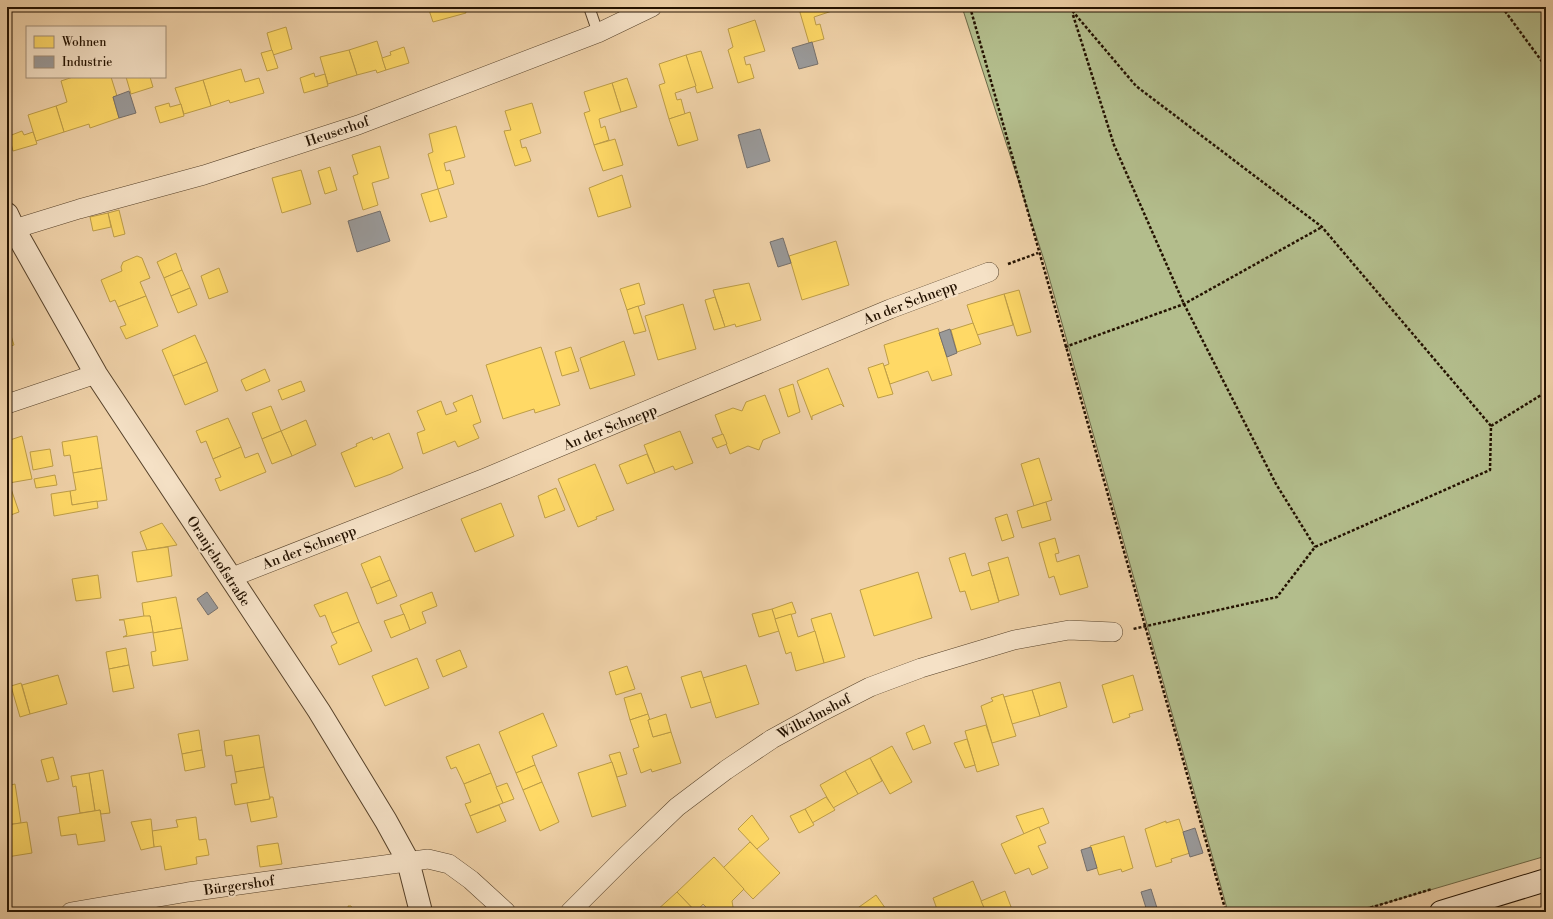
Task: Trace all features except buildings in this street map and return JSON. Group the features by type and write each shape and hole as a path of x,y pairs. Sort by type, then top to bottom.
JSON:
{"street":[{"name":"Heuserhof","path":"10,222 79,209 204,175 358,125 598,33 652,7"},
{"name":"Oranjehofstraße","path":"10,222 96,374 319,711 386,821 408,861 421,912"},
{"name":"An der Schnepp","path":"230,578 485,478 890,309 989,272"},
{"path":"7,404 96,374"},
{"name":"Wilhelmshof","path":"570,912 678,806 726,770 766,743 870,686 1014,640 1068,630 1113,632"},
{"path":"408,861 428,859 449,864 471,880 506,912"},
{"name":"Bürgershof","path":"71,912 188,892 408,861"},
{"path":"1441,912 1546,880"}],"lane":[{"path":"589,7 598,33"}],"path":[{"path":"970,7 1038,253 1226,912"},
{"path":"1069,7 1136,86 1322,227 1491,426 1490,470 1315,547 1277,597 1146,628 1113,632"},
{"path":"1502,7 1546,67"},
{"path":"1072,12 1114,145 1184,304 1276,484 1315,547"},
{"path":"1065,347 1184,304 1322,227"},
{"path":"989,272 1038,253"},
{"path":"1491,426 1546,392"}],"green space":[{"path":"962,7 1546,7 1546,856 1379,905 1346,912 1228,912 1045,263"}]}
